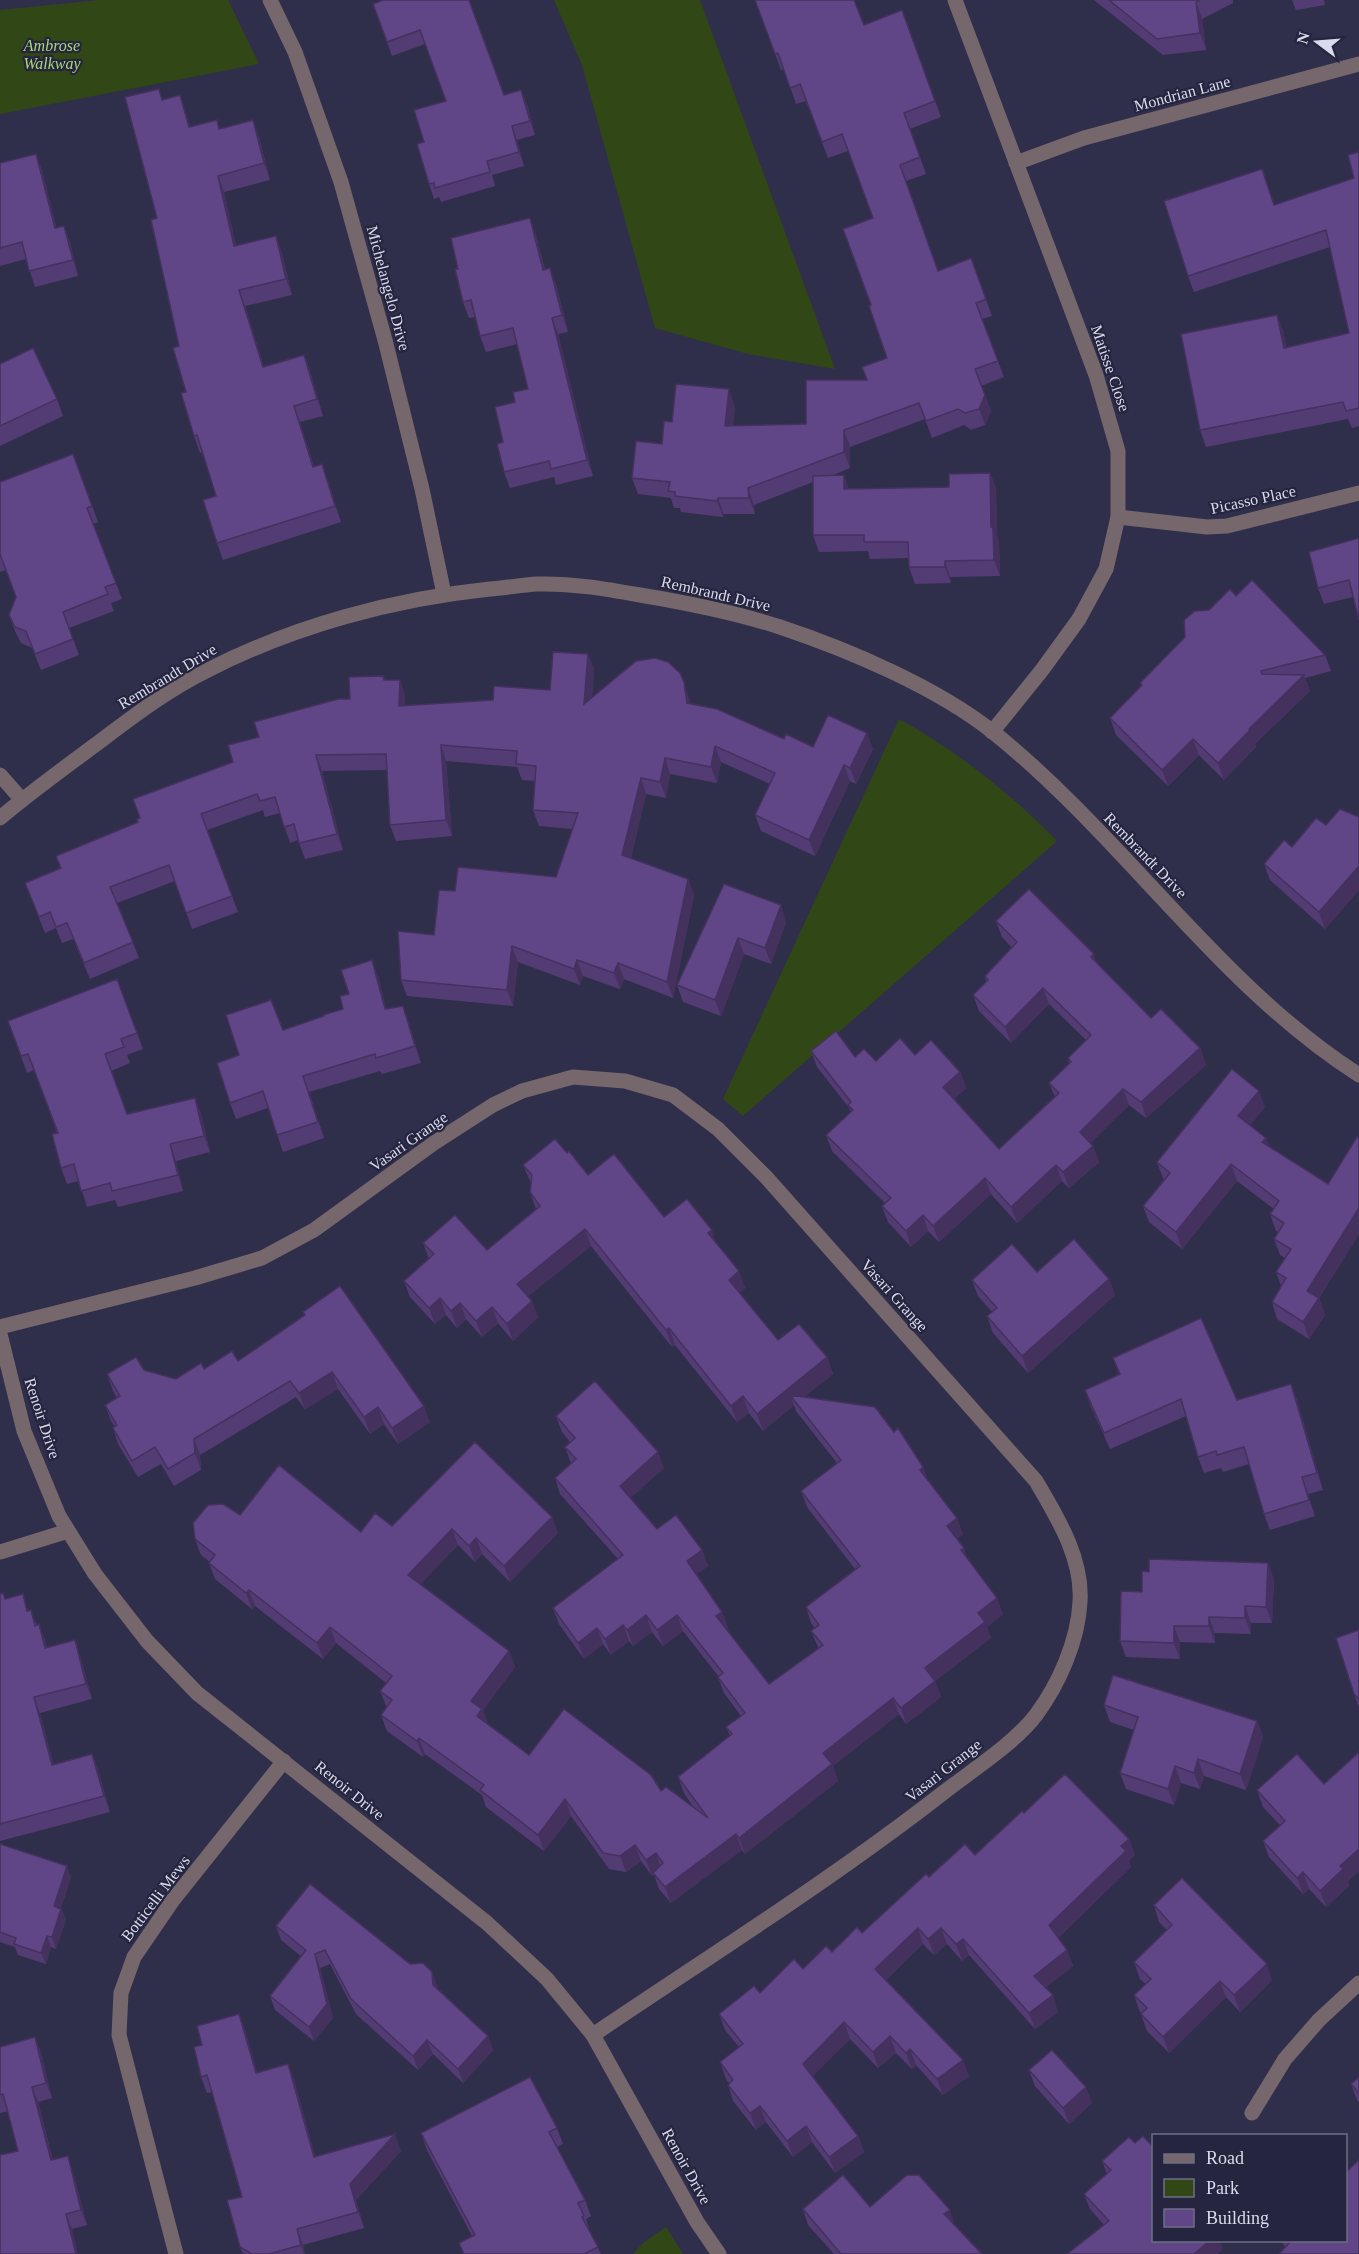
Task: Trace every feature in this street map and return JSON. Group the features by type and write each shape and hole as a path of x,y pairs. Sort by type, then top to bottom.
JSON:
{"street":[{"name":"Michelangelo Drive","path":"270,0 295,52 341,182 388,352 422,489 444,594"},
{"name":"Matisse Close","path":"955,0 1096,375 1119,451 1118,517 1106,569 1079,619 992,732"},
{"name":"Mondrian Lane","path":"1016,163 1084,138 1359,64"},
{"name":"Picasso Place","path":"1118,517 1207,527 1227,526 1359,493"},
{"name":"Rembrandt Drive","path":"0,818 147,706 205,671 260,645 352,615 444,594 537,584 597,588 737,613 811,638 880,668 939,697 992,732 1090,823 1259,997 1296,1031 1359,1075"},
{"path":"0,775 22,800"},
{"name":"Vasari Grange","path":"0,1327 195,1278 262,1258 314,1230 434,1143 493,1105 522,1091 573,1077 625,1081 674,1095 717,1129 766,1177 1036,1481 1055,1513 1070,1547 1078,1571 1080,1602 1074,1640 1055,1683 1035,1716 1008,1743 907,1821 804,1894 592,2036"},
{"name":"Renoir Drive","path":"0,1334 24,1431 59,1516 94,1574 147,1641 197,1693 487,1923 547,1978 592,2036 697,2222 719,2254"},
{"path":"0,1552 69,1531"},
{"name":"Botticelli Mews","path":"176,2254 119,2035 121,1994 134,1957 173,1900 284,1761"},
{"path":"1252,2113 1285,2059 1319,2019 1359,1983"}],"green space":[{"name":"Ambrose Walkway","path":"100,0 228,0 259,64 0,114 0,10"},
{"path":"554,0 700,0 835,369 748,354 655,328 582,65"},
{"path":"899,719 921,731 982,774 1021,806 1057,841 743,1116 723,1099"},
{"path":"666,2227 683,2254 633,2254 643,2243"}],"building":[{"path":"383,0 469,0 504,95 521,90 530,121 512,126 519,152 487,161 490,172 435,188 434,183 429,184 417,144 424,142 414,110 446,101 420,30 387,42 373,4"},
{"path":"755,0 854,0 864,25 902,10 935,101 904,113 920,157 900,165 938,271 971,258 986,299 976,303 998,361 975,369 985,395 979,409 965,413 958,409 926,421 919,403 844,430 844,452 748,488 749,498 718,498 717,501 675,496 675,492 668,491 670,482 632,478 636,441 662,444 664,421 672,422 676,384 729,389 725,426 806,424 806,380 867,380 862,367 887,358 869,306 871,305 843,229 873,218 842,134 822,142 800,84 790,88"},
{"path":"1109,0 1200,0 1196,2 1200,33 1157,39"},
{"path":"159,89 162,100 180,95 189,127 217,120 219,129 253,120 264,163 218,176 234,246 276,236 286,279 239,290 263,367 304,355 317,399 294,406 313,467 322,464 335,506 217,543 203,500 216,496 181,393 186,392 173,348 179,346 151,220 157,218 125,97"},
{"path":"1359,152 1359,408 1346,411 1343,402 1200,430 1181,334 1277,315 1284,348 1349,333 1326,230 1188,276 1164,201 1262,169 1274,205 1354,178 1348,155"},
{"path":"36,154 55,228 64,226 73,260 29,271 22,242 0,248 0,163"},
{"path":"530,218 543,270 550,268 562,315 552,318 587,460 551,469 549,461 504,472 497,444 503,442 495,407 515,402 513,392 528,389 513,328 480,336 471,300 463,302 451,238"},
{"path":"33,348 57,399 0,426 0,364"},
{"path":"73,454 92,506 87,508 116,583 105,587 108,594 63,612 73,639 35,654 26,631 15,627 9,615 16,597 0,554 0,482"},
{"path":"990,473 994,560 945,561 945,567 909,567 908,542 864,542 864,535 813,535 813,476 844,475 844,489 949,487 949,474"},
{"path":"1359,538 1359,620 1349,580 1318,588 1309,552"},
{"path":"1252,580 1325,655 1261,671 1262,674 1304,675 1218,763 1193,739 1162,770 1110,718 1185,637 1184,620 1195,611 1209,610 1230,589 1236,596"},
{"path":"553,652 588,654 584,704 636,661 655,658 668,662 680,673 684,682 687,703 717,709 784,739 786,734 813,747 828,715 867,733 850,768 844,765 809,840 755,815 775,773 715,746 711,767 665,758 660,782 641,778 622,855 688,879 667,982 618,963 614,973 577,960 574,969 512,946 507,990 401,980 398,931 434,935 439,890 455,891 458,867 556,877 578,813 533,810 536,766 516,764 517,751 441,745 446,820 390,825 386,754 316,755 337,834 299,843 294,824 284,827 275,797 260,801 257,794 201,814 232,896 186,913 169,865 110,887 133,942 84,963 67,923 56,927 50,912 39,917 25,883 61,868 56,856 138,822 137,819 140,818 133,799 233,762 228,745 259,737 254,722 338,699 350,699 349,677 383,676 384,680 400,680 399,706 493,700 494,686 550,690"},
{"path":"1340,809 1359,817 1359,866 1319,912 1264,864 1284,840 1292,847 1316,818 1326,825"},
{"path":"724,884 781,905 765,948 738,938 715,1000 677,985"},
{"path":"1029,889 1094,954 1091,957 1151,1018 1161,1009 1200,1048 1141,1102 1123,1089 1080,1132 1093,1146 1063,1172 1056,1165 1011,1207 985,1178 933,1226 923,1215 906,1231 882,1206 891,1198 826,1135 853,1110 848,1105 851,1102 811,1051 836,1031 855,1057 864,1049 876,1061 900,1038 915,1055 931,1040 960,1072 943,1087 999,1149 1059,1093 1049,1083 1071,1062 1068,1058 1091,1035 1043,988 1005,1027 973,995 988,980 985,976 1017,942 996,921"},
{"path":"372,960 385,1009 403,1006 415,1046 376,1058 375,1054 303,1076 318,1122 277,1135 263,1091 230,1103 217,1063 239,1055 226,1015 271,1000 283,1030 343,1009 340,996 349,994 341,970"},
{"path":"117,979 137,1033 121,1039 124,1047 105,1054 127,1114 195,1098 204,1136 170,1144 178,1175 112,1191 110,1183 81,1191 74,1164 61,1168 52,1134 58,1133 28,1054 21,1056 8,1021"},
{"path":"1232,1069 1259,1091 1238,1116 1266,1138 1262,1142 1328,1184 1357,1137 1359,1138 1359,1208 1307,1291 1319,1298 1303,1322 1272,1302 1286,1278 1276,1272 1291,1249 1274,1239 1284,1223 1270,1214 1279,1201 1231,1164 1176,1232 1143,1206 1170,1173 1157,1162"},
{"path":"555,1139 567,1153 569,1151 588,1175 614,1154 664,1217 687,1199 712,1230 708,1233 739,1271 729,1280 778,1340 799,1324 827,1357 757,1414 743,1396 731,1406 669,1328 666,1330 585,1229 517,1284 532,1301 507,1324 492,1307 476,1321 460,1303 451,1311 440,1298 429,1308 404,1281 434,1254 423,1243 455,1215 487,1250 540,1206 530,1192 532,1175 523,1165"},
{"path":"1074,1239 1109,1279 1022,1356 987,1316 997,1308 972,1280 1012,1244 1037,1272"},
{"path":"340,1286 424,1406 392,1428 378,1407 364,1417 332,1372 299,1393 290,1381 194,1439 195,1453 168,1469 155,1447 132,1461 113,1428 117,1425 105,1405 120,1396 107,1374 136,1357 144,1370 176,1379 201,1363 204,1369 232,1351 238,1361 305,1315 303,1312"},
{"path":"1201,1318 1237,1400 1291,1384 1317,1473 1302,1477 1309,1500 1264,1514 1244,1447 1217,1455 1216,1451 1198,1457 1181,1399 1104,1433 1085,1390 1120,1374 1113,1358"},
{"path":"595,1381 658,1452 620,1486 657,1529 676,1515 702,1550 687,1561 722,1612 716,1616 769,1684 823,1645 811,1631 819,1625 806,1607 860,1566 801,1491 841,1460 790,1395 875,1407 894,1432 898,1428 923,1467 920,1470 957,1518 947,1526 964,1548 961,1550 997,1598 978,1613 985,1622 925,1668 935,1681 901,1708 893,1698 823,1753 832,1764 739,1838 736,1834 665,1887 653,1873 663,1863 656,1853 646,1860 635,1845 620,1856 603,1853 565,1799 538,1835 480,1790 484,1785 419,1738 417,1741 381,1715 392,1700 380,1691 392,1676 330,1627 317,1643 249,1590 246,1593 209,1563 215,1555 195,1539 193,1523 208,1505 223,1504 240,1515 279,1465 361,1532 375,1513 392,1526 475,1442 552,1517 504,1566 476,1538 469,1546 452,1529 408,1575 509,1651 471,1701 482,1709 477,1716 529,1755 564,1709 651,1775 661,1791 666,1787 708,1818 678,1777 732,1734 726,1727 745,1713 718,1677 723,1673 677,1615 657,1630 646,1615 627,1630 623,1625 605,1639 597,1628 578,1643 553,1608 623,1555 555,1478 576,1459 565,1447 575,1438 556,1416"},
{"path":"1149,1559 1268,1563 1266,1607 1245,1606 1245,1618 1209,1617 1209,1626 1174,1626 1174,1643 1120,1641 1121,1591 1142,1592 1142,1571 1149,1572"},
{"path":"3,1593 5,1599 23,1594 27,1611 31,1610 35,1626 39,1624 45,1648 75,1640 86,1684 34,1697 52,1765 92,1754 104,1796 0,1824 0,1594"},
{"path":"1359,1630 1359,1699 1354,1694 1336,1638"},
{"path":"1113,1675 1257,1721 1240,1774 1198,1759 1194,1773 1175,1766 1168,1789 1120,1773 1138,1717 1104,1705"},
{"path":"1359,1752 1359,1849 1340,1866 1343,1869 1320,1891 1303,1872 1297,1878 1263,1841 1285,1821 1257,1790 1297,1754 1324,1784"},
{"path":"1065,1774 1129,1839 1121,1846 1126,1851 1049,1925 1067,1950 1034,1976 1053,1995 1029,2013 963,1939 956,1944 941,1928 928,1939 918,1928 875,1969 963,2060 937,2079 910,2049 906,2053 890,2036 873,2052 844,2022 803,2064 858,2136 829,2157 806,2126 787,2141 760,2106 750,2113 728,2085 733,2080 720,2062 743,2044 719,2014 754,1986 760,1993 794,1959 803,1969 826,1946 832,1952 857,1927 862,1933 926,1874 929,1877 965,1844 975,1855"},
{"path":"0,1844 67,1866 54,1906 61,1909 52,1937 47,1936 41,1953 14,1944 16,1938 0,1932"},
{"path":"1182,1878 1267,1964 1234,1995 1220,1981 1163,2037 1141,2014 1147,2008 1134,1995 1151,1979 1134,1962 1172,1925 1154,1905"},
{"path":"310,1884 410,1964 423,1963 432,1972 433,1985 488,2036 458,2069 427,2040 413,2056 351,1999 325,1950 315,1954 327,2004 309,2027 270,1996 306,1950 276,1926"},
{"path":"239,2014 256,2073 288,2064 314,2157 395,2134 350,2184 358,2212 297,2229 301,2245 269,2254 252,2254 240,2247 227,2200 242,2197 207,2075 201,2077 194,2047 202,2045 197,2026"},
{"path":"35,2037 46,2083 32,2087 51,2160 68,2156 81,2210 66,2214 76,2254 0,2254 0,2155 18,2151 3,2094 0,2095 0,2047"},
{"path":"1052,2050 1086,2087 1063,2108 1029,2070"},
{"path":"530,2077 557,2128 549,2132 585,2200 578,2203 584,2216 582,2217 598,2247 584,2254 464,2254 459,2243 475,2235 421,2133"},
{"path":"1359,2077 1359,2093 1351,2084"},
{"path":"1143,2136 1152,2146 1152,2242 1208,2242 1194,2254 1067,2254 1109,2221 1084,2194 1111,2170 1102,2161 1129,2137 1135,2143"},
{"path":"1359,2160 1359,2254 1279,2254 1290,2242 1347,2242 1347,2171"},
{"path":"843,2175 870,2207 907,2175 919,2175 950,2210 944,2214 982,2254 841,2254 803,2209"}]}
